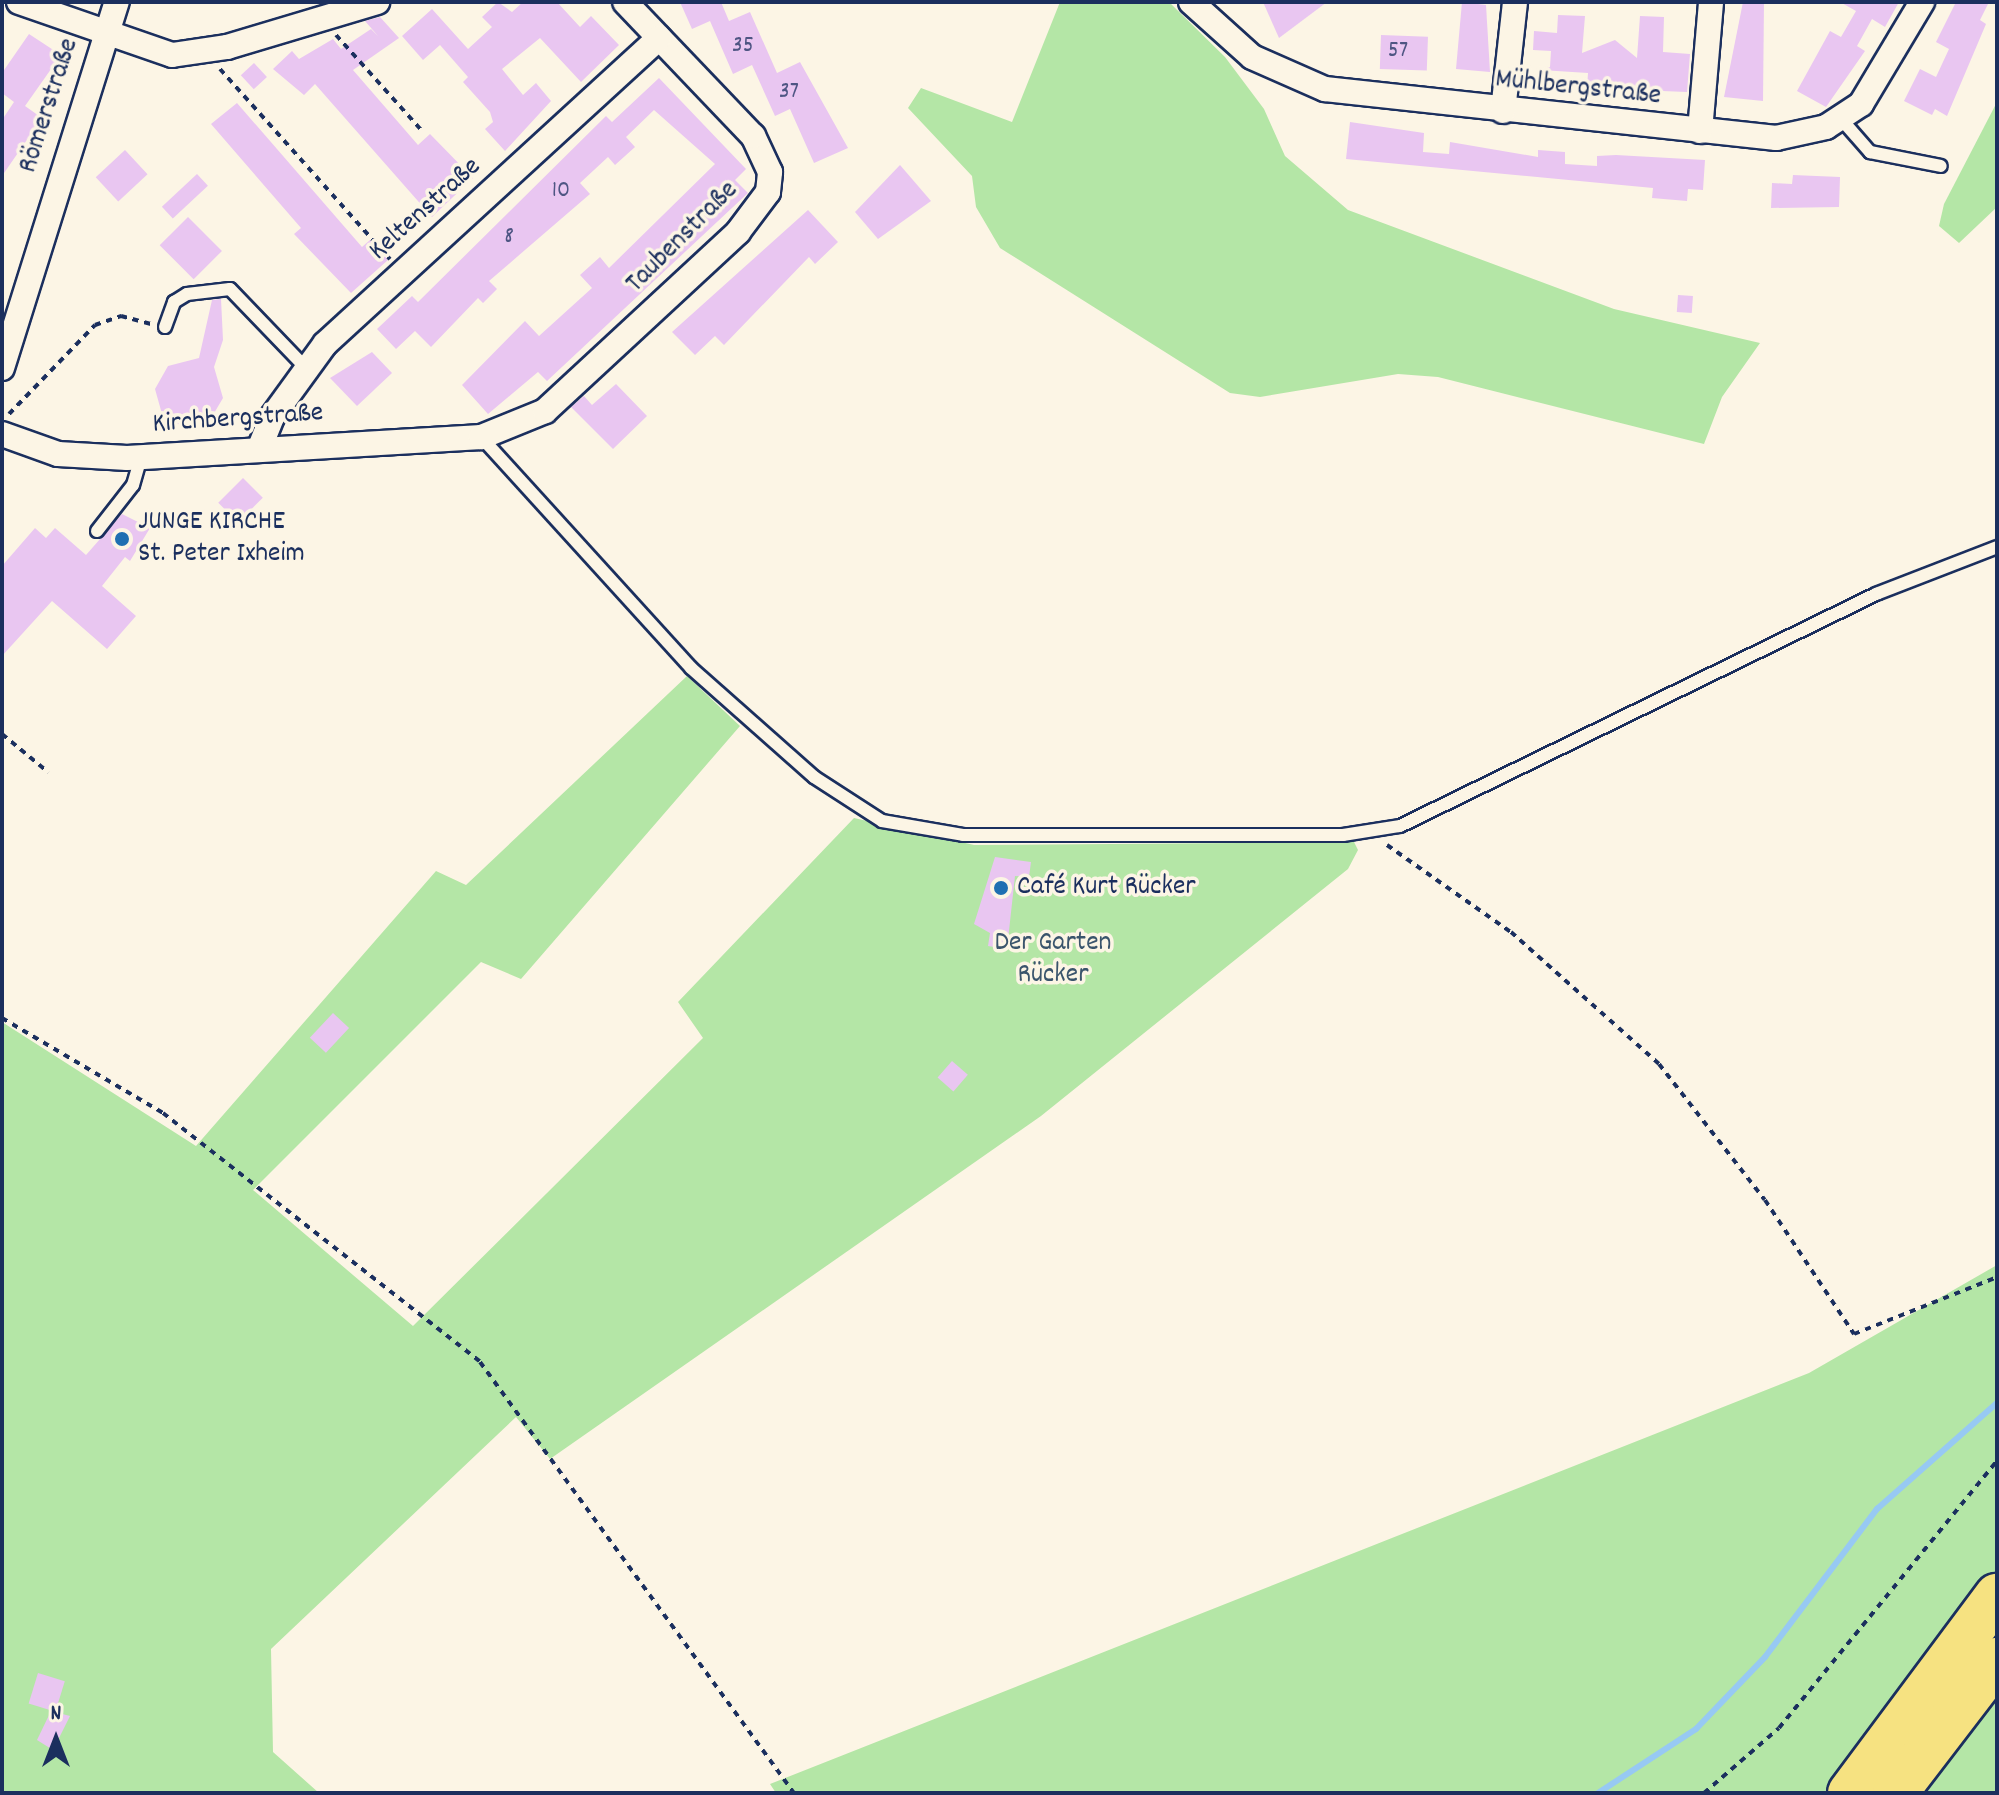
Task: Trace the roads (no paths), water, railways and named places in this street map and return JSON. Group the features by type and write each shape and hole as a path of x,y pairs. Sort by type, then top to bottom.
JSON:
{"highway":[{"path":"1850,1793 1997,1596"},
{"path":"1895,1793 1997,1660"}],"street":[{"path":"19,2 156,53 206,52 377,2"},
{"name":"Römerstraße","path":"2,368 117,2"},
{"name":"Taubenstraße","path":"481,437 545,411 738,232 768,192 770,172 753,136 625,2"},
{"name":"Mühlbergstraße","path":"1191,2 1252,57 1325,89 1503,111 1776,138 1842,120"},
{"path":"1503,111 1515,2"},
{"path":"1700,131 1711,2"},
{"path":"1842,120 1881,78 1922,2"},
{"name":"Keltenstraße","path":"260,447 305,367 402,273 659,38"},
{"name":"Kirchbergstraße","path":"2,434 58,454 141,457 260,447 481,437"}],"lane":[{"path":"1842,120 1870,152 1941,166"},
{"path":"165,327 174,302 187,294 230,289 305,367"},
{"path":"481,437 691,668 814,777 882,821 963,835 1373,833 1876,594 1997,547"},
{"path":"97,531 133,485 141,457"}],"waterway":[{"path":"1598,1793 1696,1729 1765,1657 1877,1509 1997,1403"}],"place":[{"name":"JUNGE KIRCHE St. Peter Ixheim","path":"122,539"},
{"name":"Café Kurt Rücker","path":"1001,888"}],"park label":[{"name":"Der Garten Rücker","path":"1053,960"}]}
